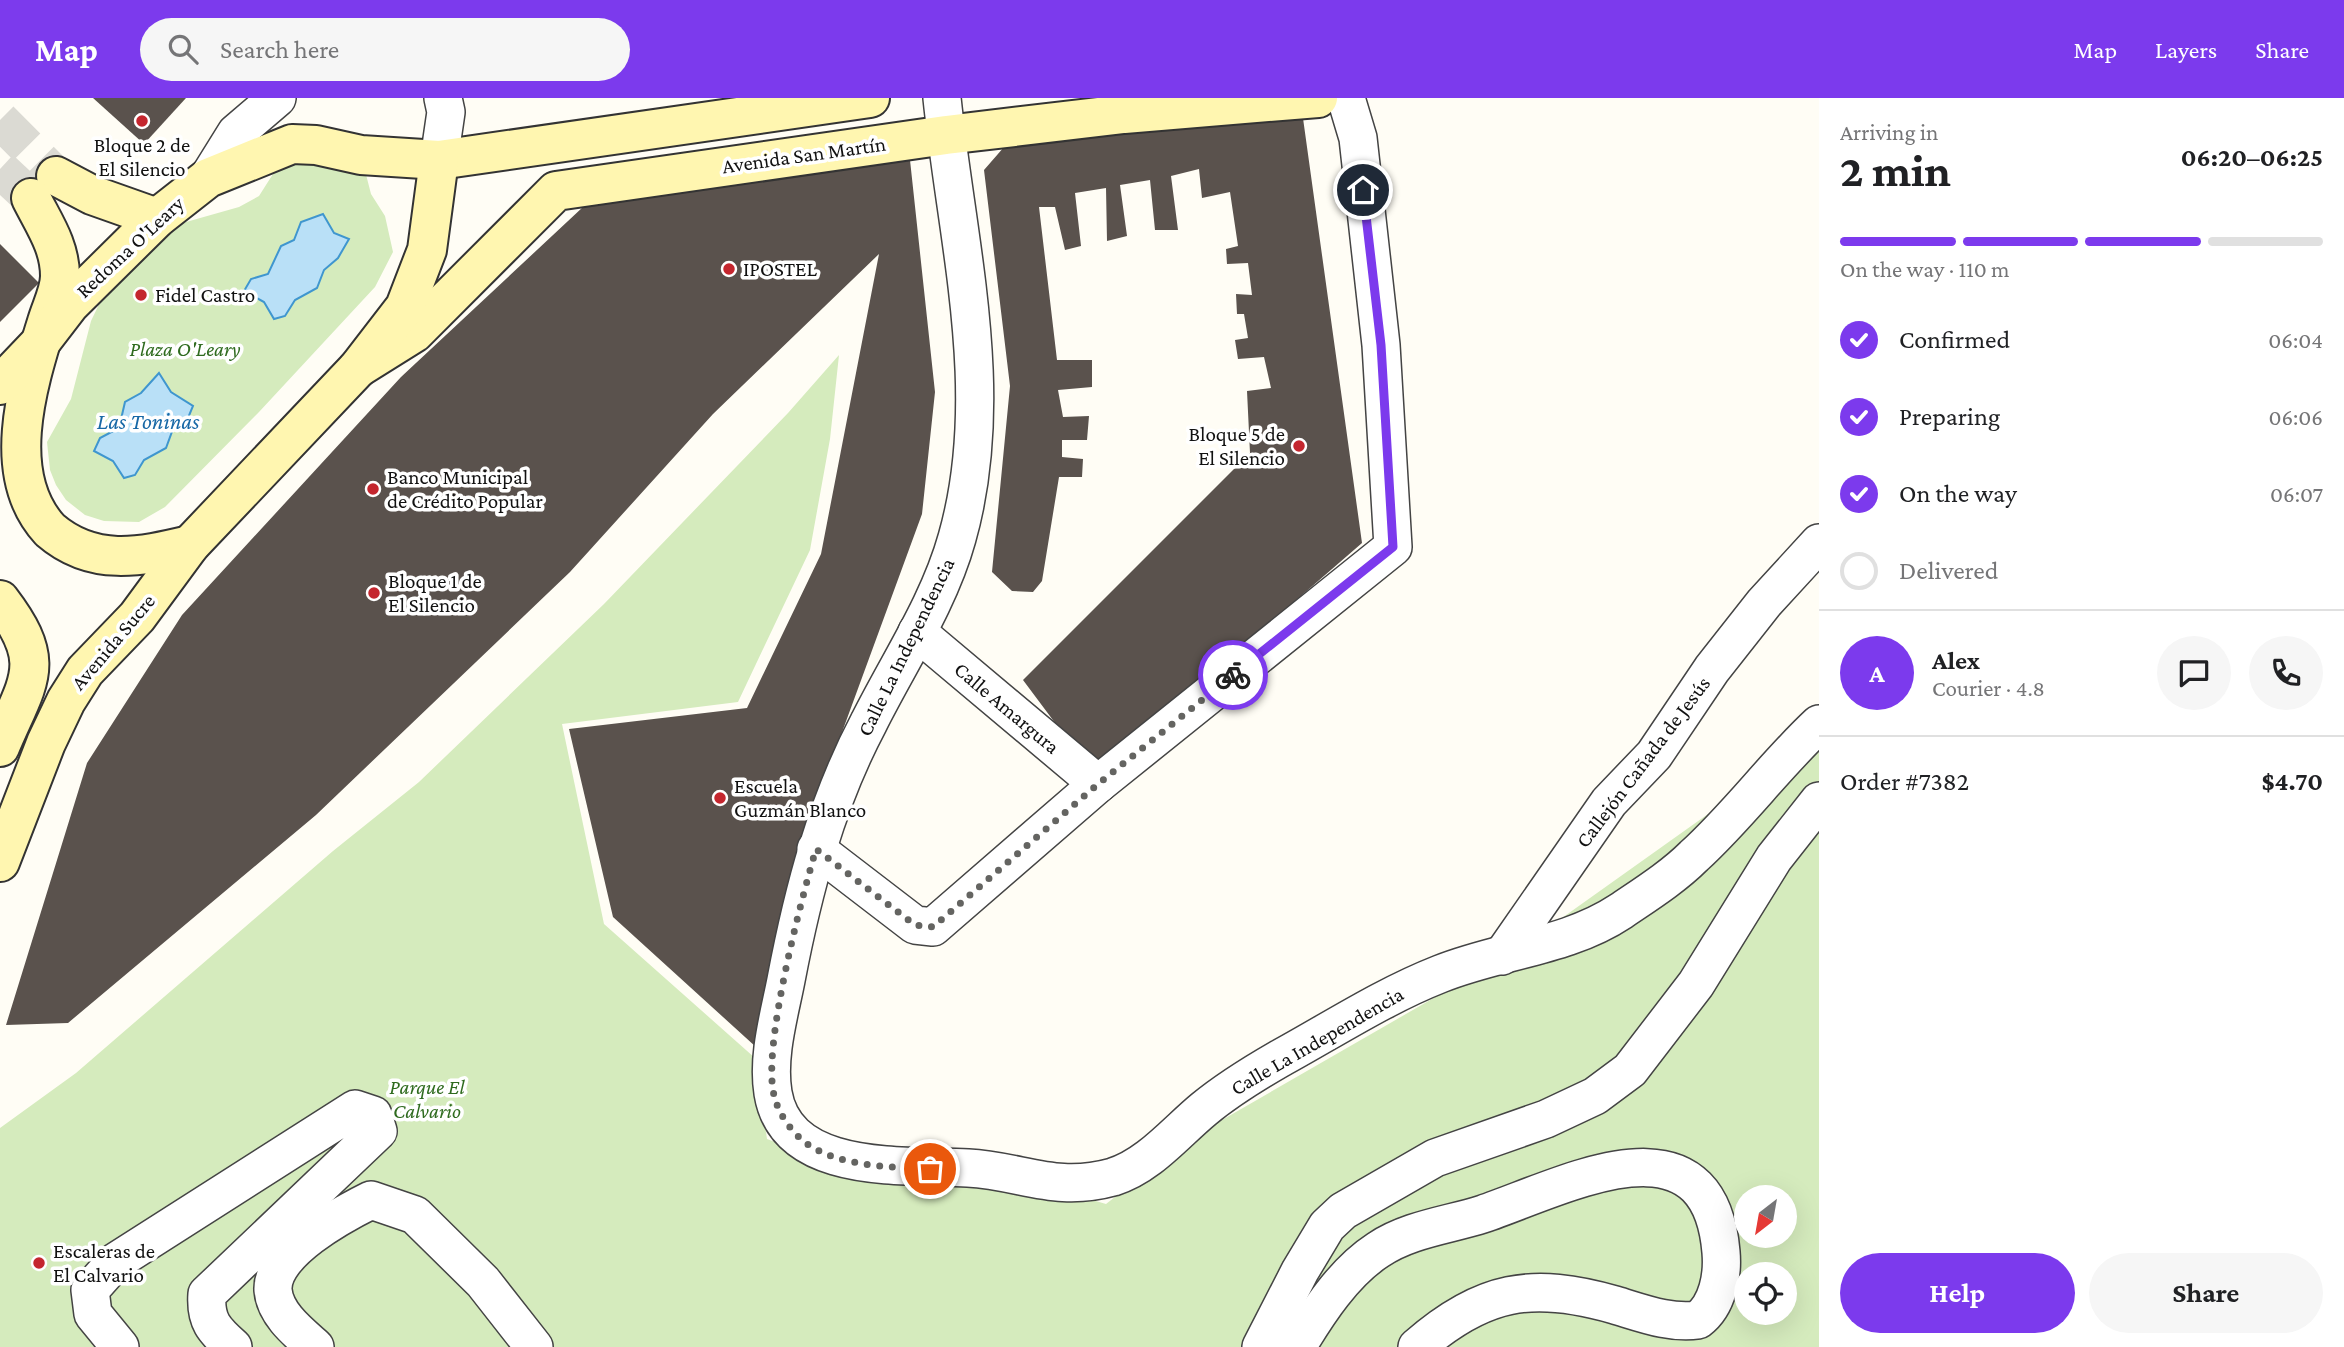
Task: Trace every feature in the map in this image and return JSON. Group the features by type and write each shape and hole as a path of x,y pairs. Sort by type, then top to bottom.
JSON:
{"main road":[{"path":"157,218 92,195 43,187 57,247 60,279 17,424 16,482 26,505 58,538 88,552 117,558 140,557 190,545 358,368 405,307 418,278 427,250 439,160 870,98"},
{"name":"Avenida San Martín","path":"358,368 414,333 556,191 944,116 1124,114 1318,98"},
{"name":"Redoma O'Leary","path":"40,343 70,304 157,218 208,178 292,145 316,145 361,155 439,160"},
{"path":"0,385 40,343"},
{"name":"Avenida Sucre","path":"0,862 66,701 85,671 137,617 190,545"},
{"path":"0,600 28,643 31,658 23,691 0,747"}],"street":[{"path":"208,178 236,133 277,98"},
{"path":"439,160 446,111 443,98"},
{"path":"816,849 915,925 933,927 1098,784 1393,547 1381,345 1358,138 1346,98"},
{"name":"Calle La Independencia","path":"944,116 972,338 975,425 969,487 956,542 917,632 866,726 816,849 801,901 773,1048 773,1093 780,1114 805,1143 824,1153 890,1167 971,1168 1056,1185 1088,1183 1120,1175 1143,1162 1205,1108 1247,1077 1396,995 1440,974 1529,950 1615,915 1691,860 1819,724"},
{"path":"0,379 40,343"},
{"name":"Callejón Cañada de Jesús","path":"1502,956 1609,802 1654,755 1732,643 1764,603 1819,543"},
{"name":"Calle Amargura","path":"917,632 1098,784"},
{"path":"1261,1347 1313,1249 1327,1226 1343,1211 1435,1158 1546,1119 1595,1096 1630,1070 1696,984 1774,858 1819,801"},
{"path":"120,1347 93,1314 90,1290 116,1262 355,1109 373,1115 378,1131 207,1294 205,1311 211,1327 233,1347"},
{"path":"1297,1347 1336,1290 1359,1265 1397,1238 1484,1213 1607,1169 1638,1165 1669,1171 1692,1183 1711,1205 1719,1231 1721,1257 1710,1331 1580,1295 1540,1291 1507,1295 1465,1310 1417,1347"},
{"path":"314,1347 286,1321 273,1290 278,1272 293,1250 340,1216 371,1200 415,1215 483,1282 534,1347"}],"green space":[{"name":"Plaza O'Leary","path":"292,144 361,155 371,194 385,216 393,252 375,287 259,412 165,507 139,522 104,521 85,515 66,500 56,485 50,470 47,442 71,399 91,321 102,298 179,224 239,207 259,196"},
{"name":"Parque El Calvario","path":"839,355 830,439 810,550 738,702 562,724 604,924 755,1058 767,1139 853,1171 964,1162 1106,1204 1189,1139 1517,950 1819,735 1819,1347 0,1347 0,1128 76,1073 333,851 419,782 604,604 788,413"}],"water":[{"path":"323,214 334,233 349,239 338,258 324,270 317,288 295,300 285,316 274,319 264,302 244,291 251,279 268,274 281,246 294,240 301,222"},
{"name":"Las Toninas","path":"159,373 171,392 193,406 188,418 173,429 166,448 144,460 135,475 124,478 113,461 94,451 100,438 119,428 125,402 141,393"}],"building":[{"name":"Bloque 2 de El Silencio","path":"93,98 186,98 144,144"},
{"name":"Bloque 5 de El Silencio","path":"1302,111 1362,543 1094,775 1023,680 1250,453 1247,391 1271,388 1264,357 1238,359 1235,340 1248,338 1244,314 1237,314 1236,294 1252,295 1248,263 1227,264 1226,249 1238,246 1230,192 1202,198 1199,169 1171,176 1178,230 1155,230 1150,180 1120,185 1127,236 1107,241 1106,188 1075,193 1081,246 1065,250 1055,207 1039,207 1057,360 1092,360 1092,387 1058,390 1063,417 1089,416 1087,440 1062,440 1062,457 1083,459 1082,477 1059,477 1042,581 1033,592 1012,591 992,572 1010,386 984,170 1011,139 1131,133"},
{"name":"Bloque 1 de El Silencio","path":"910,160 935,392 922,514 797,855 756,1047 613,917 569,729 747,708 821,554 879,254 713,414 570,572 316,815 68,1023 6,1025 87,763 182,615 401,377 583,207"},
{"path":"0,244 39,283 0,322"}],"tunnel":[{"path":"0,120 56,176"},
{"path":"0,169 31,198"}],"way so far":[{"path":"930,1169 890,1167 824,1153 805,1143 780,1114 773,1093 773,1048 801,901 816,849 915,925 933,927 1098,784 1233,675"}],"place":[{"name":"Bloque 2 de El Silencio","path":"142,121"},
{"name":"IPOSTEL","path":"729,269"},
{"name":"Fidel Castro","path":"141,295"},
{"name":"Bloque 5 de El Silencio","path":"1299,446"},
{"name":"Banco Municipal de Crédito Popular","path":"373,489"},
{"name":"Bloque 1 de El Silencio","path":"374,593"},
{"name":"Escuela Guzmán Blanco","path":"720,798"},
{"name":"Escaleras de El Calvario","path":"39,1263"}],"route":[{"path":"1233,675 1393,547 1381,345 1363,190"}]}
